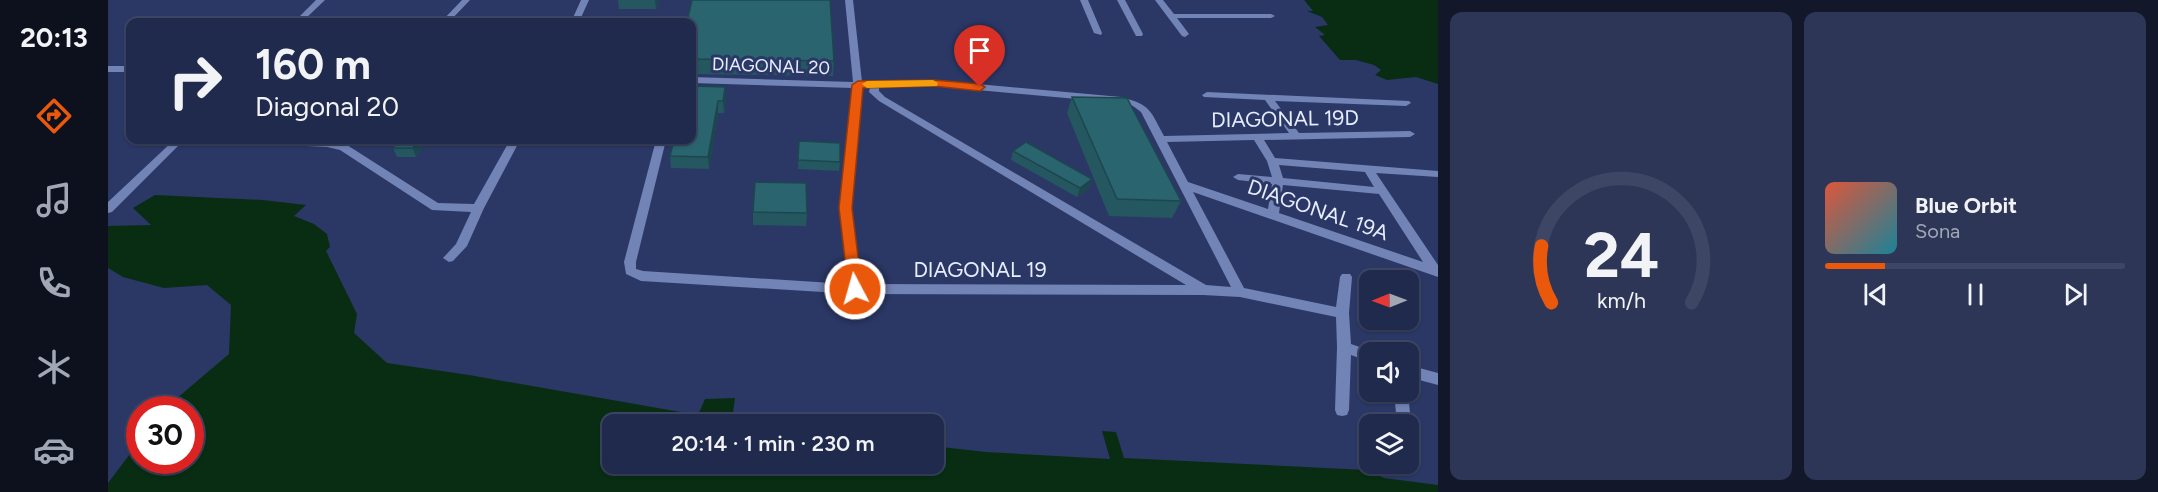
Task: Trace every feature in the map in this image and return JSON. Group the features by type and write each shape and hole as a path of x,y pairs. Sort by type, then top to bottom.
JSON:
{"street":[{"path":"302,18 321,0"},
{"path":"449,18 466,0"},
{"path":"577,18 585,0"},
{"path":"849,0 858,85 845,208 855,289"},
{"path":"1084,0 1098,33"},
{"path":"1121,0 1139,34"},
{"path":"1159,0 1185,34"},
{"path":"1170,16 1271,16"},
{"path":"108,69 126,69"},
{"name":"DIAGONAL 20","path":"696,80 858,85 934,83 1121,100 1136,104 1145,110 1161,139"},
{"path":"874,84 874,92 882,99 1203,290"},
{"path":"1207,95 1406,103"},
{"path":"1268,98 1296,136"},
{"name":"DIAGONAL 19D","path":"1161,139 1410,134"},
{"path":"1258,138 1272,161 1278,180 1273,214"},
{"path":"1161,139 1240,292 1342,314"},
{"path":"108,209 175,144"},
{"path":"327,144 343,147 436,207 478,208"},
{"path":"449,258 461,246 478,208 513,144"},
{"name":"DIAGONAL 19","path":"660,144 630,262 630,271 641,276 855,289 1240,292"},
{"path":"1272,161 1438,174"},
{"path":"1369,170 1437,272"},
{"path":"1238,177 1382,191"},
{"name":"DIAGONAL 19A","path":"1185,185 1437,272"},
{"path":"1342,410 1344,347 1342,314 1346,278"},
{"path":"1344,347 1359,353"},
{"path":"1419,374 1438,379"}],"shaded area":[{"path":"1304,0 1438,0 1438,84 1416,77 1387,80 1375,75 1381,70 1374,65 1356,60 1340,60 1319,36 1325,35 1315,27 1328,25 1322,17 1307,11 1313,11"},
{"path":"155,195 263,200 306,205 294,216 314,224 327,234 330,247 326,251 357,314 354,333 387,363 692,414 602,414 602,474 944,474 944,447 1110,459 1102,431 1116,432 1124,458 1359,470 1359,474 1375,474 1384,478 1438,485 1438,492 108,492 108,483 126,459 126,474 204,474 204,396 180,396 229,354 231,305 207,285 164,288 123,277 108,268 108,226 151,225 133,208"},
{"path":"735,398 733,414 698,414 705,399"}],"building":[{"path":"692,0 830,0 834,61 696,59 696,18 688,18"},
{"path":"696,86 725,87 723,101 718,101 708,157 670,156 673,144 696,144"},
{"path":"1072,97 1127,98 1181,201 1117,199"},
{"path":"799,141 840,143 840,162 798,160"},
{"path":"1026,142 1092,179 1080,188 1013,151"},
{"path":"396,144 415,144 413,148 393,148"},
{"path":"755,182 806,183 807,213 753,212"}],"slow traffic":[{"path":"867,84 933,83"}],"route":[{"path":"855,289 845,208 858,85 934,83 980,87"}]}
